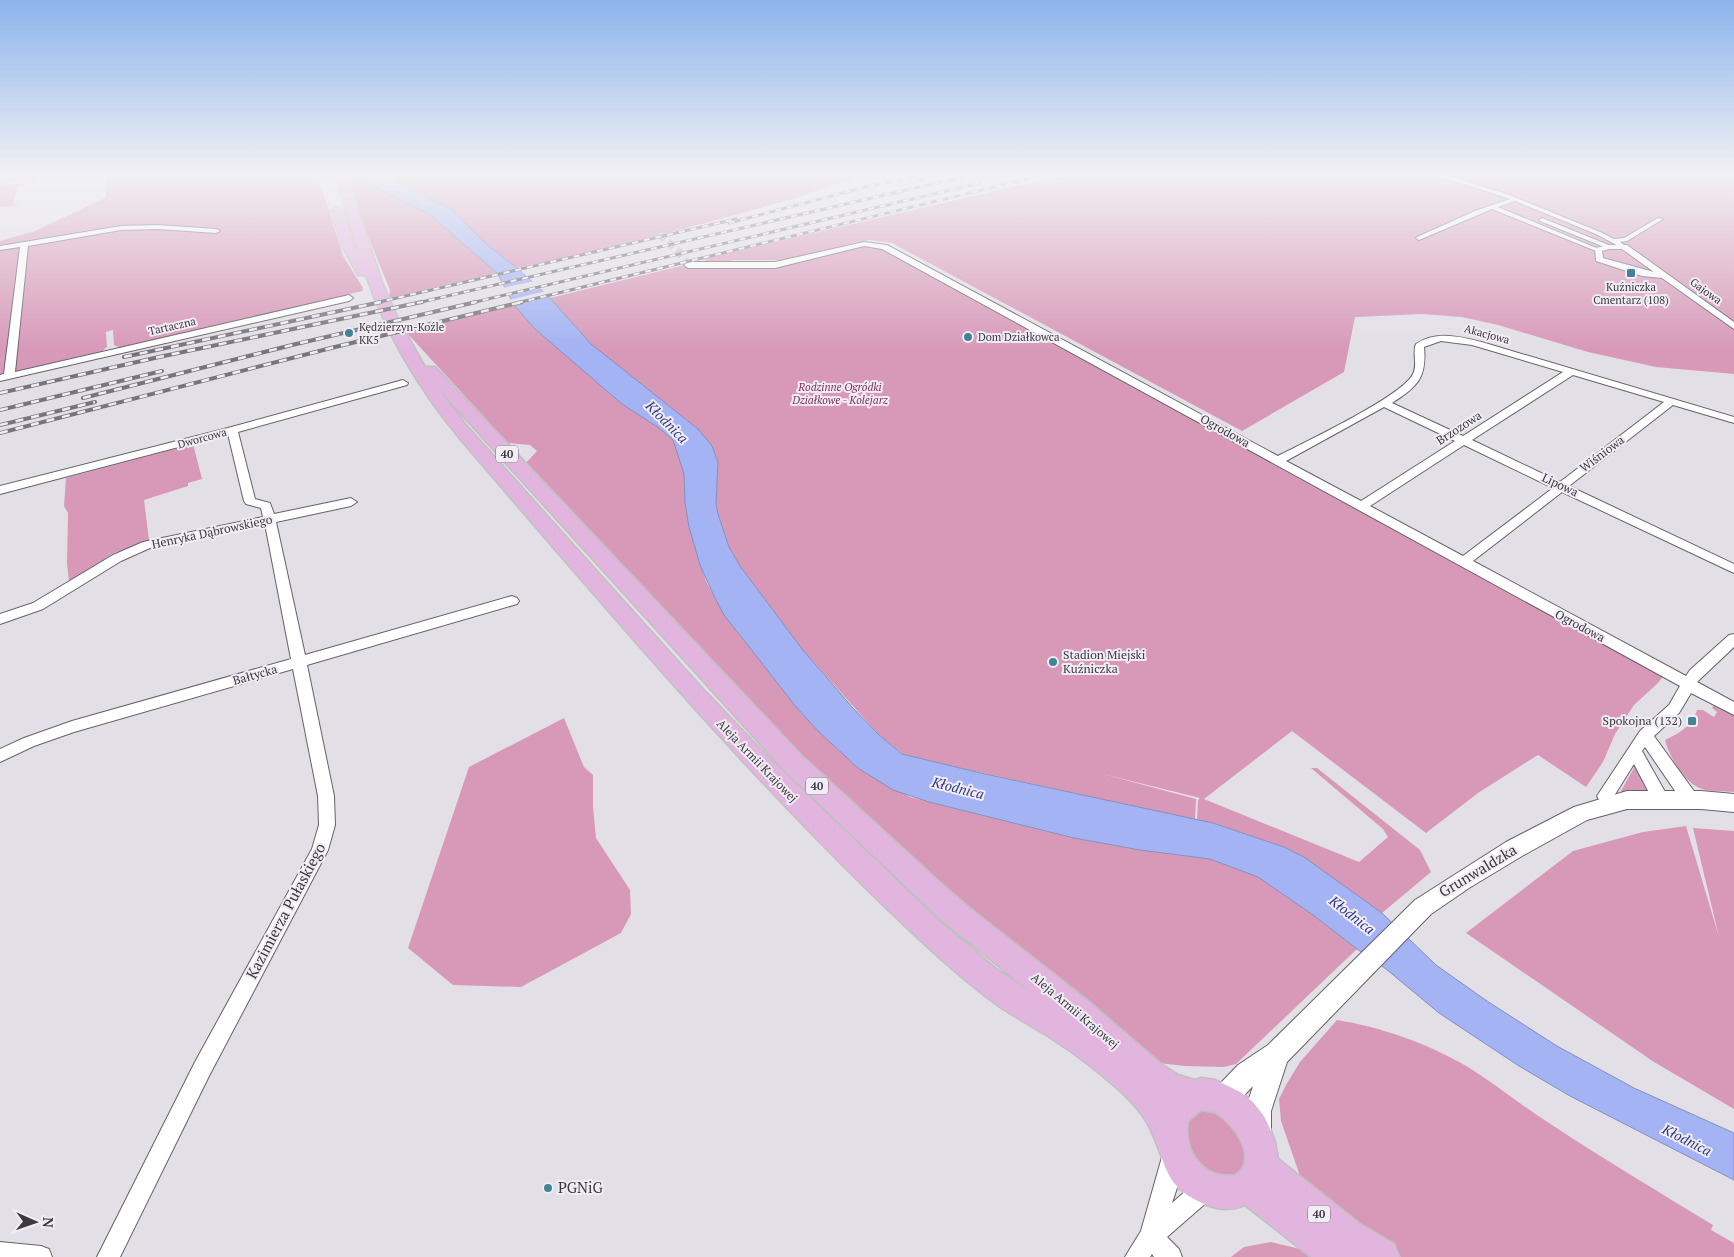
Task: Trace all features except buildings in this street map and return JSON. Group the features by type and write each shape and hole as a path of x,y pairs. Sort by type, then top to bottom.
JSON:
{"main road":[{"name":"Aleja Armii Krajowej","path":"345,232 351,251 382,299 399,333 445,411 743,747 901,904 961,958 1004,993 1067,1031 1140,1089 1157,1109 1181,1166 1192,1179 1206,1188 1221,1193 1236,1192 1256,1163"},
{"name":"Aleja Armii Krajowej","path":"358,232 382,299"},
{"name":"Aleja Armii Krajowej","path":"399,333 670,632 793,763 842,810 948,908 1077,1011 1150,1075 1170,1088 1209,1098 1237,1108 1249,1120 1256,1163 1287,1215 1338,1257"},
{"path":"1171,1141 1172,1118 1182,1102 1209,1098"},
{"name":"Aleja Armii Krajowej","path":"1256,1163 1348,1236 1381,1257"}],"street":[{"path":"0,248 99,232"},
{"path":"1419,238 1434,232"},
{"path":"1553,232 1598,250"},
{"path":"1576,232 1612,244 1625,240 1639,232"},
{"path":"1588,232 1612,244"},
{"path":"5,377 24,244"},
{"name":"Ogrodowa","path":"692,266 775,265 864,244 880,245 1279,460 1463,563 1734,709"},
{"name":"Gajowa","path":"1665,276 1645,274 1599,259 1598,250 1612,244 1624,247 1665,276 1734,326"},
{"name":"Tartaczna","path":"5,377 348,298"},
{"name":"Akacjowa","path":"1279,460 1384,402 1412,384 1418,374 1419,346 1425,341 1438,339 1457,339 1482,345 1734,420"},
{"name":"Brzozowa","path":"1361,506 1571,372"},
{"name":"Dworcowa","path":"0,490 232,430 403,383"},
{"name":"Wiśniowa","path":"1463,563 1561,485 1672,401"},
{"name":"Lipowa","path":"1384,402 1734,569"},
{"name":"Kazimierza Pułaskiego","path":"108,1257 202,1069 320,850 327,825 326,796 270,520 266,506 250,501 232,430"},
{"name":"Henryka Dąbrowskiego","path":"0,619 38,606 117,558 147,545 351,502"},
{"name":"Bałtycka","path":"0,756 29,742 72,727 512,601"},
{"path":"1610,804 1605,796 1645,735 1674,709 1695,674 1734,639"},
{"path":"1645,735 1690,799"},
{"path":"1634,750 1661,799"},
{"name":"Grunwaldzka","path":"1209,1098 1278,1054 1318,1011 1359,973 1423,907 1461,881 1545,832 1581,814 1627,800 1690,799 1734,804"},
{"name":"Grunwaldzka","path":"1256,1163 1258,1111 1278,1054"},
{"path":"1150,1237 1170,1172 1171,1141"},
{"path":"1136,1257 1150,1237 1206,1188"},
{"path":"1150,1237 1171,1257"},
{"path":"0,1253 41,1257"}],"green space":[{"path":"33,232 335,232 343,256 363,288 362,291 121,348 114,345 113,330 106,332 107,347 102,351 0,375 0,241"},
{"path":"366,232 449,232 497,273 389,298 390,290"},
{"path":"470,232 672,232 614,246 517,268"},
{"path":"820,232 1734,232 1734,374 1656,367 1588,352 1498,325 1462,317 1422,314 1355,317 1344,372 1242,431 892,243 870,240 785,260 733,260 711,263 703,259"},
{"name":"Rodzinne Ogródki Działkowe - Kolejarz","path":"870,243 889,245 1664,675 1634,705 1615,734 1603,762 1586,787 1538,755 1478,793 1426,833 1292,731 1204,799 1359,862 1388,837 1383,829 1311,768 1317,768 1420,850 1431,872 1382,913 1284,847 1213,823 1197,821 1198,800 1200,798 1103,774 1196,799 1195,820 903,754 878,734 802,649 740,566 729,547 718,514 716,504 718,462 712,446 698,429 591,344 550,298 693,263 777,266"},
{"path":"514,305 535,329 622,404 659,428 673,440 684,474 685,503 689,527 706,581 724,615 797,708 819,732 858,768 910,797 1074,838 1140,850 1210,859 1238,868 1258,877 1313,915 1357,949 1236,1064 1224,1067 1185,1066 1149,1062 1012,942 907,854 827,780 774,727 526,463 537,451 530,445 508,443 406,332"},
{"path":"193,444 202,479 188,483 188,486 144,500 149,540 114,553 69,582 67,563 68,513 64,506 66,478"},
{"path":"1715,703 1734,713 1734,792 1710,791 1695,786 1678,768 1665,740 1685,728 1697,710 1703,710 1714,717 1717,712 1712,708"},
{"path":"564,718 584,767 593,775 596,838 630,890 631,914 621,933 521,987 453,985 408,948 469,767"},
{"path":"1635,766 1647,791 1623,794 1621,791"},
{"path":"1686,826 1719,937 1693,828 1734,831 1734,1109 1654,1062 1466,933 1573,851 1643,832"},
{"path":"1337,1020 1388,1032 1437,1051 1468,1067 1572,1138 1713,1225 1711,1230 1734,1243 1734,1257 1401,1257 1394,1253 1300,1176 1281,1121 1279,1099 1286,1085 1300,1062"},
{"path":"1215,1108 1245,1136 1246,1164 1229,1176 1217,1175 1197,1166 1183,1128 1186,1121 1197,1109"},
{"path":"1271,1242 1300,1249 1309,1257 1231,1257 1244,1247"}],"water":[{"name":"Kłodnica","path":"449,232 474,232 550,298 591,344 698,429 712,446 718,462 716,504 718,514 729,547 740,566 802,649 853,708 878,734 902,754 985,774 1213,823 1284,847 1304,857 1382,913 1436,965 1487,1001 1557,1046 1634,1088 1734,1133 1734,1180 1570,1096 1519,1066 1439,1013 1386,969 1258,877 1210,859 1140,850 1074,838 929,802 893,790 858,768 819,732 797,708 724,615 700,565 689,527 685,503 684,474 673,440 659,428 622,404 535,329 514,305 497,273"}],"pier":[{"path":"535,281 543,288 507,296 502,288"},
{"path":"546,291 552,296 512,306 509,300"}],"tunnel":[{"path":"659,234 679,252 688,265"}],"railway":[{"path":"375,303 682,232"},
{"path":"417,303 726,232"},
{"path":"471,303 774,232"},
{"path":"517,303 811,232"},
{"path":"124,357 381,302"},
{"path":"0,393 159,357 422,302"},
{"path":"83,398 292,345 476,302"},
{"path":"0,433 335,347 522,302"},
{"path":"0,410 162,371"},
{"path":"0,425 95,402"}],"place":[{"name":"Kuźniczka Cmentarz (108)","path":"1631,273"},
{"name":"Kędzierzyn-Koźle KK5","path":"349,333"},
{"name":"Dom Działkowca","path":"968,337"},
{"name":"Stadion Miejski Kuźniczka","path":"1053,662"},
{"name":"Spokojna (132)","path":"1692,721"},
{"name":"PGNiG","path":"548,1188"}]}
